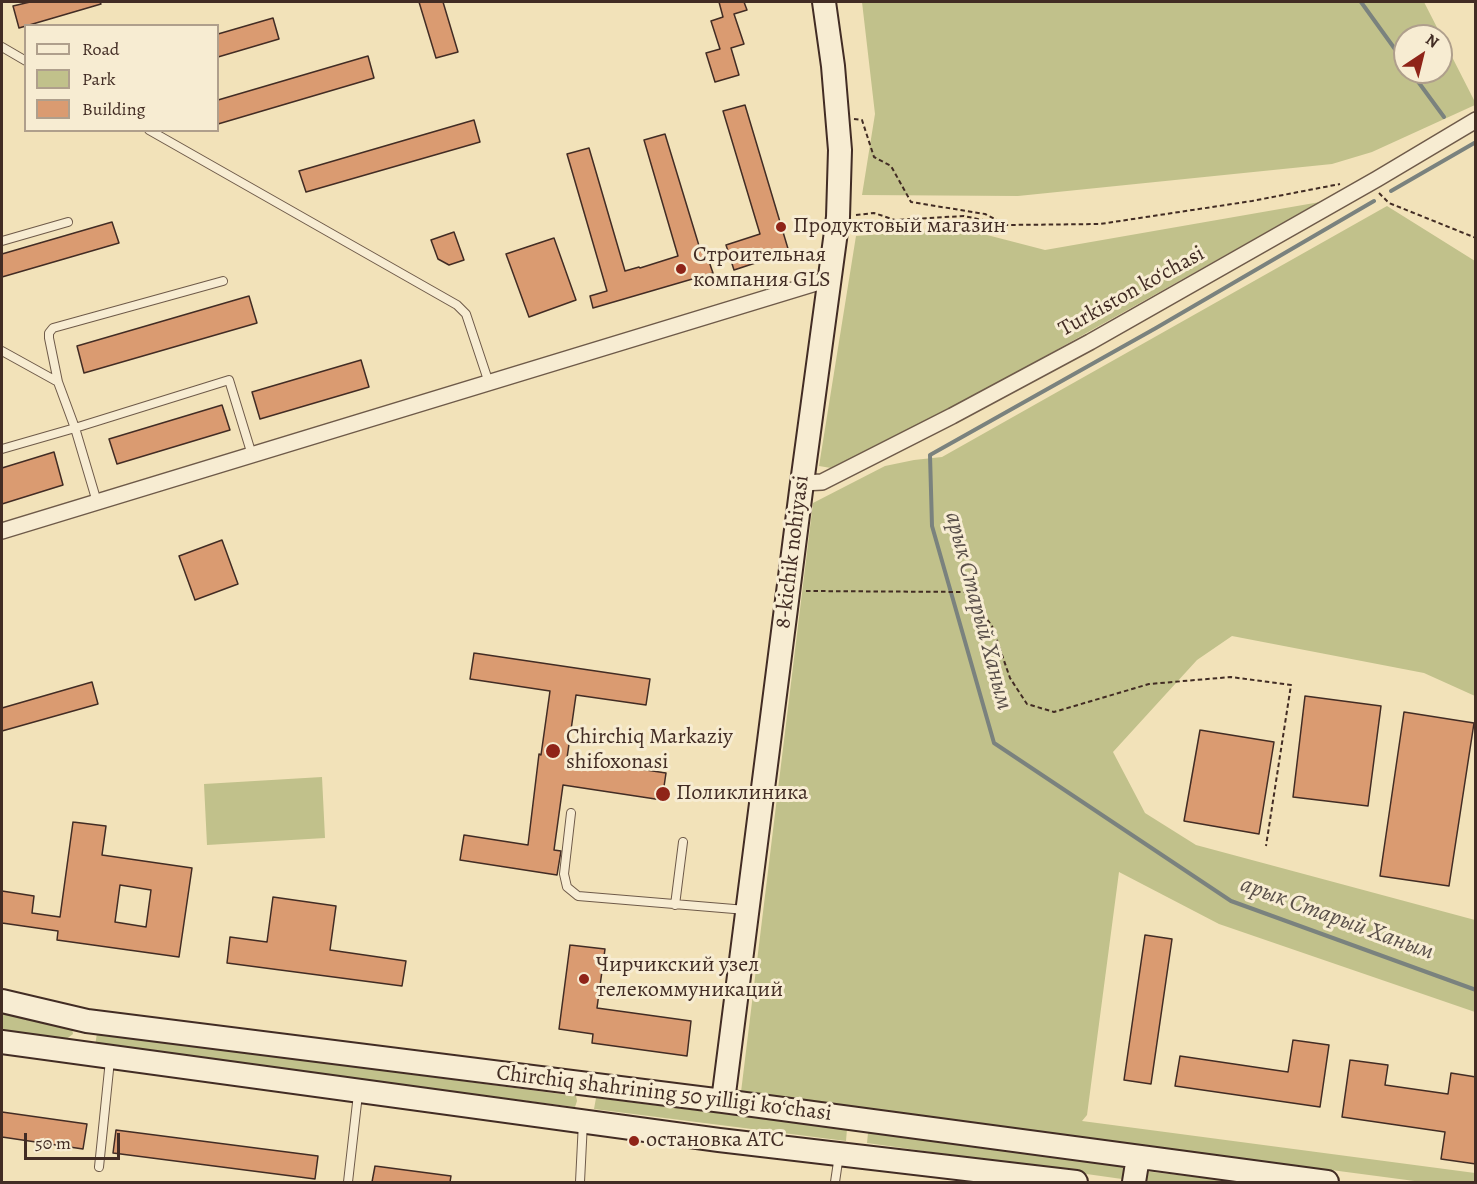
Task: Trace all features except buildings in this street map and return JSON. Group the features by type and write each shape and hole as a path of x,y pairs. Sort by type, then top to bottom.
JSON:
{"main road":[{"name":"8-kichik nohiyasi","path":"723,1101 838,217 840,150 824,2"},
{"name":"Chirchiq shahrining 50 yilligi koʻchasi","path":"2,1001 87,1020 723,1101 1327,1182"},
{"path":"81,1052 87,1020"},
{"name":"Chirchiq shahrining 50 yilligi koʻchasi","path":"2,1042 583,1121 1070,1182"},
{"path":"583,1121 588,1085"},
{"path":"847,1155 858,1119"},
{"path":"1134,1182 1138,1157"}],"street":[{"name":"Turkiston ko‘chasi","path":"802,483 822,482 1090,342 1476,120"},
{"path":"2,531 829,279"}],"lane":[{"path":"2,47 24,60"},
{"path":"152,132 457,305 466,314 489,383"},
{"path":"2,241 68,222"},
{"path":"97,502 75,428 58,382 49,333 53,328 223,281"},
{"path":"2,351 58,382"},
{"path":"2,449 229,380 252,455"},
{"path":"571,813 564,874 567,887 578,896 747,911"},
{"path":"675,905 683,842"},
{"path":"99,1167 110,1056"},
{"path":"348,1182 359,1090"},
{"path":"580,1182 583,1121"},
{"path":"835,1182 847,1155"}],"path":[{"path":"837,115 862,120 874,158 891,166 911,202 985,213 1006,225"},
{"path":"838,217 874,213 895,220 964,216 1006,225 1100,224 1252,201 1340,183"},
{"path":"1368,183 1389,203 1476,238"},
{"path":"788,591 966,592 992,626 1010,678 1027,704 1054,712 1149,684 1231,677 1291,685 1266,846"}],"green space":[{"path":"862,2 1424,2 1435,24 1393,24 1393,84 1453,84 1453,59 1475,102 1475,105 1372,152 1332,164 1018,196 862,195 875,114"},
{"path":"1320,202 983,391 831,468 819,466 856,236 960,228 1045,250"},
{"path":"1387,206 1475,261 1475,696 1424,673 1232,636 1197,660 1113,752 1145,813 1196,845 1475,920 1475,1012 1219,924 1119,872 1087,1115 1082,1121 1475,1173 1475,1182 1422,1182 741,1092 813,503 885,466 942,457"},
{"path":"322,777 325,838 207,845 204,784"},
{"path":"2,1012 72,1028 73,1034 65,1040 2,1032"},
{"path":"97,1033 576,1096 577,1101 575,1107 95,1046"},
{"path":"596,1098 847,1129 846,1141 594,1109"},
{"path":"868,1133 1126,1169 1122,1179 867,1143"},
{"path":"1143,1171 1241,1182 1141,1182"}],"waterway":[{"path":"1361,2 1393,46"},
{"path":"1420,84 1444,117"},
{"name":"арык Старый Ханым","path":"1391,191 1476,142"},
{"name":"арык Старый Ханым","path":"1374,201 1156,328 930,455 932,526 994,743 1231,901 1476,990"}],"place":[{"name":"Продуктовый магазин","path":"781,227"},
{"name":"Строительная компания GLS","path":"681,269"},
{"name":"Chirchiq Markaziy shifoxonasi","path":"553,751"},
{"name":"Поликлиника","path":"663,794"},
{"name":"Чирчикский узел телекоммуникаций","path":"584,979"},
{"name":"остановка АТС","path":"634,1141"}]}
